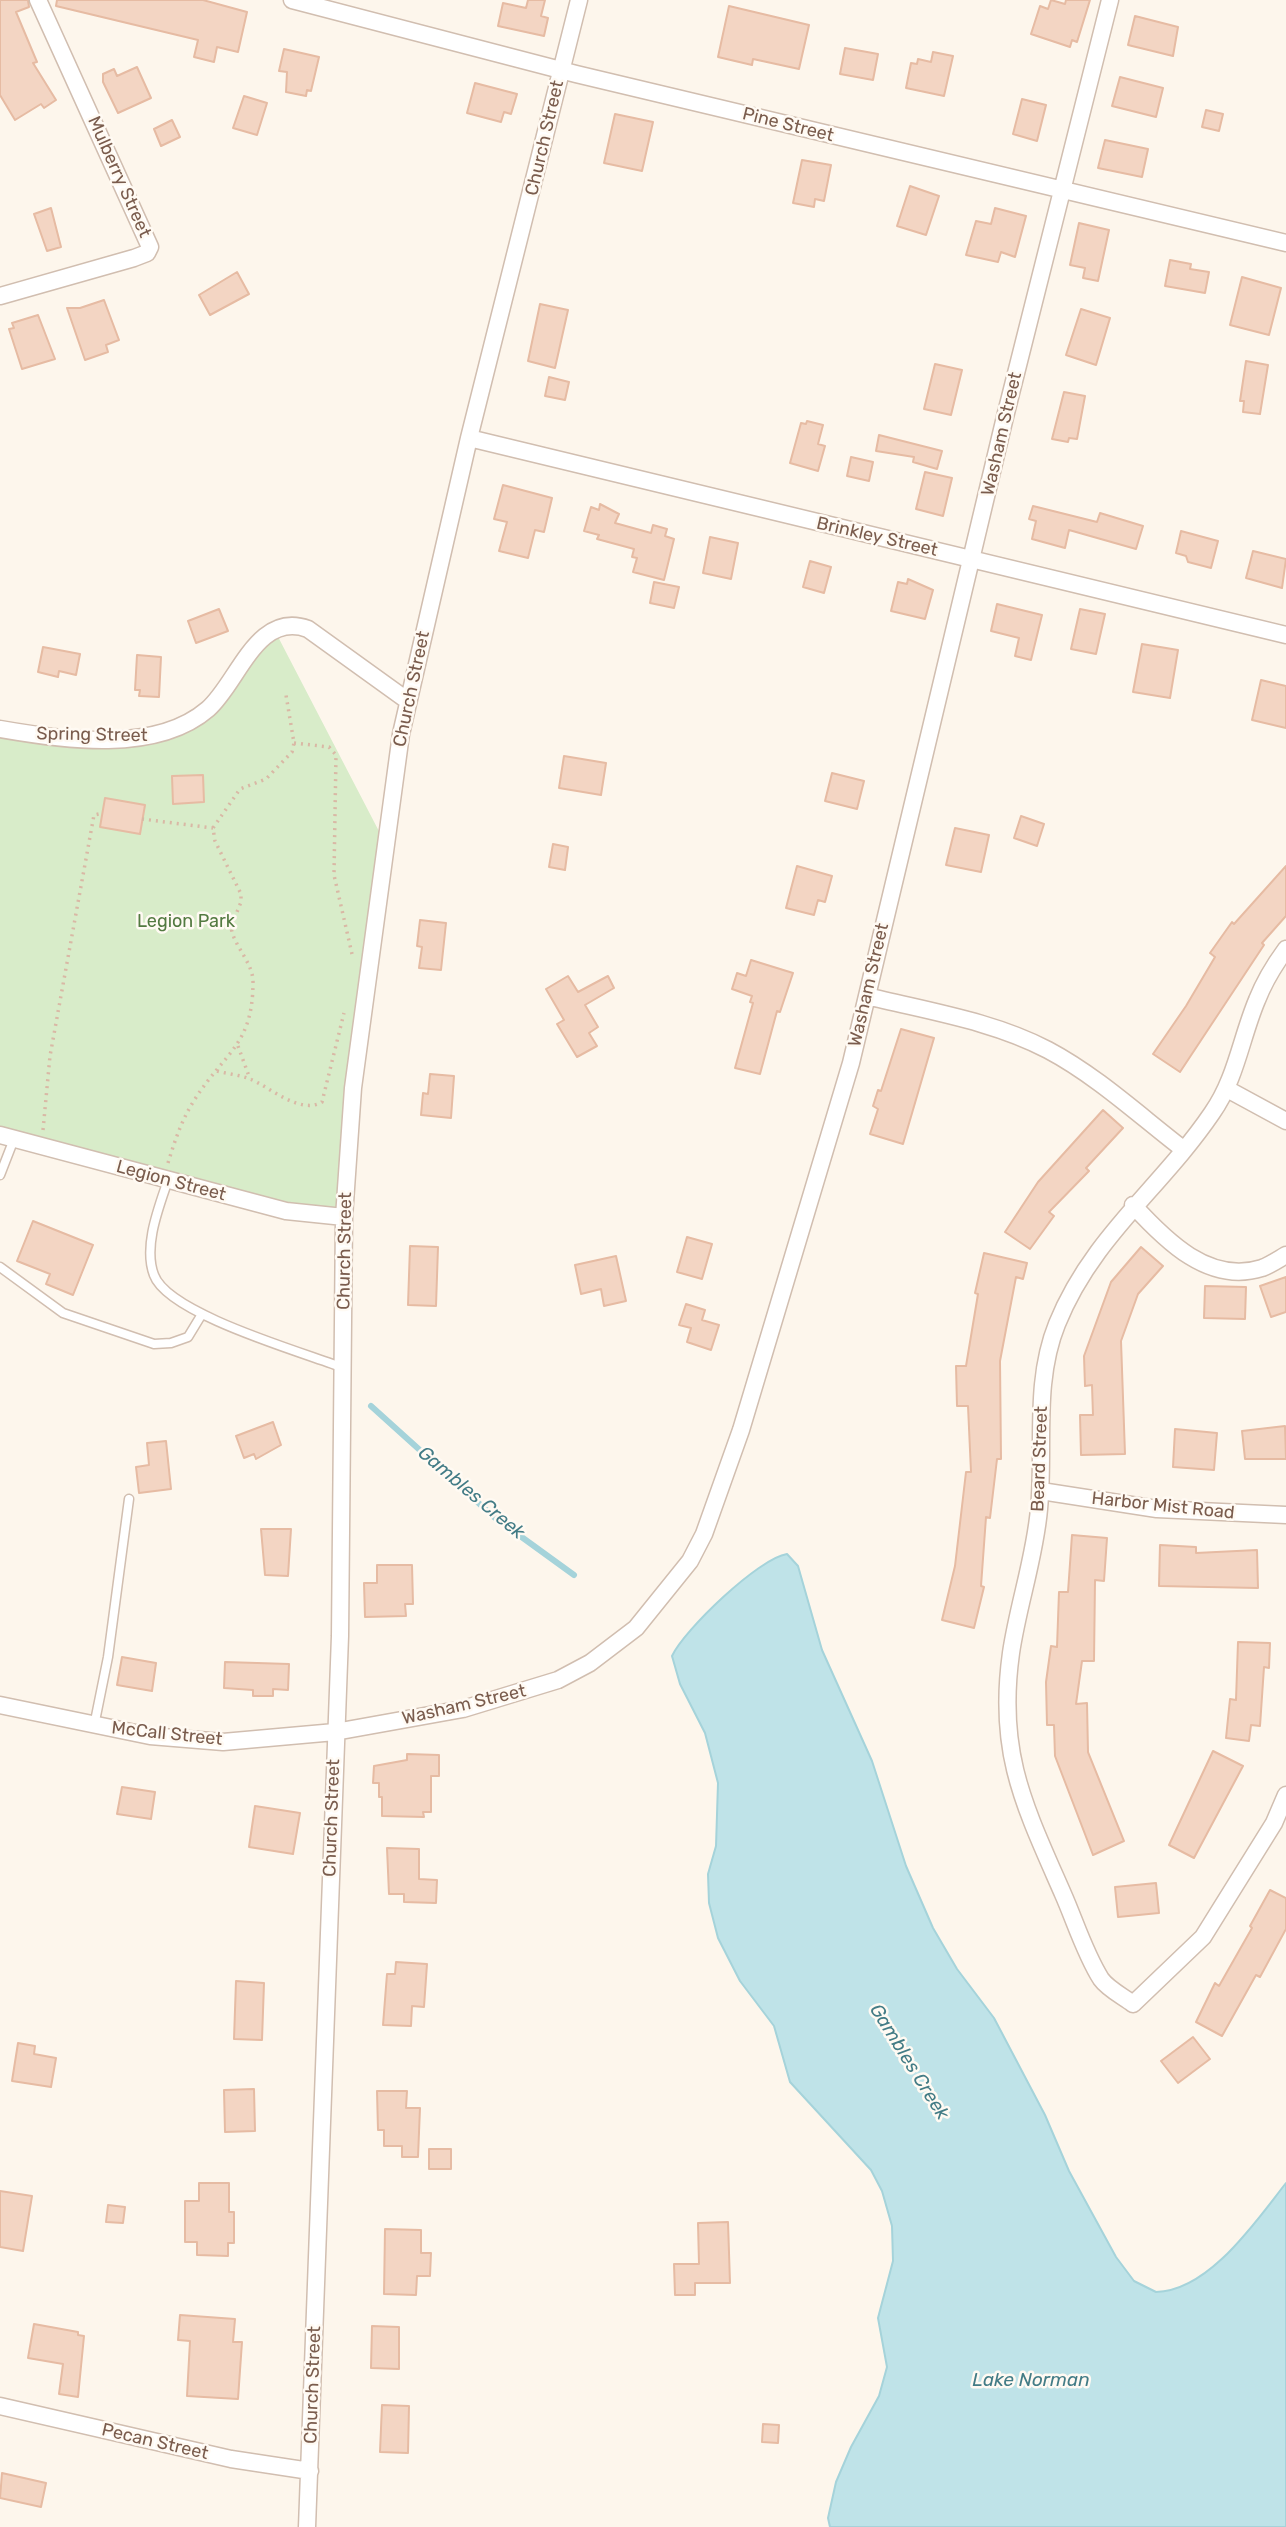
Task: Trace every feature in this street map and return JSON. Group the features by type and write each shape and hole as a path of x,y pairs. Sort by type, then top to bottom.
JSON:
{"street":[{"name":"Mulberry Street","path":"0,296 134,258 147,253 150,247 38,0"},
{"name":"Pine Street","path":"292,0 561,70 1286,243"},
{"name":"Church Street","path":"307,2527 335,1732 344,1368 344,1217 348,1138 370,952 408,701 469,438 579,0"},
{"name":"Washam Street","path":"335,1732 463,1709 558,1680 616,1645 636,1628 673,1585 704,1534 741,1430 756,1372 806,1219 867,996 1110,0"},
{"name":"Brinkley Street","path":"469,438 1286,635"},
{"name":"Spring Street","path":"0,729 39,736 133,739 172,731 208,709 226,690 261,638 288,625 308,629 408,701"},
{"name":"Beard Street","path":"1286,949 1257,998 1227,1089 1183,1149 1099,1246 1074,1285 1055,1328 1044,1376 1040,1421 1041,1491 1011,1654 1007,1715 1010,1756 1019,1791 1102,1981 1133,2004 1203,1937 1274,1824 1286,1795"},
{"path":"867,996 991,1027 1047,1049 1078,1069 1183,1149"},
{"path":"1227,1089 1286,1121"},
{"name":"Legion Street","path":"7,1137 286,1211 344,1217"},
{"path":"1133,1205 1168,1243 1193,1258 1224,1270 1262,1268 1286,1255"},
{"name":"Harbor Mist Road","path":"1041,1491 1157,1509 1286,1516"},
{"name":"McCall Street","path":"0,1705 94,1726 174,1739 223,1742 335,1732"},
{"name":"Pecan Street","path":"0,2406 231,2459 310,2471"}],"lane":[{"path":"0,1175 7,1137"},
{"path":"168,1180 151,1250 153,1273 162,1290 201,1314 344,1368"},
{"path":"0,1267 63,1313 141,1340 171,1343 188,1337 201,1314"},
{"path":"94,1726 108,1657 130,1499"}],"path":[{"path":"168,1163 180,1124 196,1096 238,1046 249,1022 253,979 232,934 241,894 215,841 213,828 240,789 266,779 292,752 294,743 286,695"},
{"path":"294,743 329,747 336,755 334,875 349,933 353,963"},
{"path":"43,1146 45,1093 54,1031 94,815 103,813"},
{"path":"142,819 213,828"},
{"path":"217,1071 250,1079 296,1102 312,1106 322,1102 346,1004"},
{"path":"238,1046 250,1079"}],"green space":[{"name":"Legion Park","path":"275,631 383,839 343,1216 0,1135 0,731 134,740 193,722"}],"water":[{"name":"Lake Norman","path":"787,1554 798,1566 822,1650 872,1761 906,1866 933,1928 957,1969 994,2018 1045,2115 1069,2171 1116,2257 1134,2281 1156,2292 1176,2289 1194,2280 1230,2251 1286,2183 1286,2527 830,2527 828,2518 836,2482 851,2447 879,2396 887,2367 878,2318 893,2261 892,2226 882,2191 871,2170 790,2082 774,2026 740,1981 718,1938 709,1903 708,1874 716,1846 718,1783 705,1733 680,1684 672,1656 706,1613 741,1581 775,1558"}],"building":[{"path":"0,0 28,0 29,7 16,12 37,62 33,63 56,100 44,108 41,104 15,120 0,95"},
{"path":"57,0 203,0 247,12 238,52 217,47 214,62 194,57 198,40 56,6"},
{"path":"528,0 545,0 541,16 548,18 544,36 498,26 503,3 526,8"},
{"path":"1051,0 1065,4 1066,0 1090,0 1077,42 1072,40 1070,47 1031,34 1040,6 1048,9"},
{"path":"729,6 809,25 799,69 753,59 752,65 718,57"},
{"path":"1135,16 1178,27 1173,56 1128,45"},
{"path":"845,48 878,54 873,80 840,74"},
{"path":"284,49 319,57 311,91 307,90 306,96 286,92 287,72 279,71"},
{"path":"933,52 953,56 944,96 906,88 911,63 917,64 918,59 931,62"},
{"path":"137,67 151,98 118,113 103,82 103,74 114,69 117,76"},
{"path":"1120,77 1163,88 1156,117 1112,106"},
{"path":"475,83 517,94 511,114 504,112 501,122 467,113"},
{"path":"244,96 267,103 257,135 233,128"},
{"path":"1022,99 1046,105 1037,141 1013,134"},
{"path":"1206,110 1223,114 1219,131 1202,127"},
{"path":"615,114 653,122 642,171 604,163"},
{"path":"172,120 180,137 161,146 154,129"},
{"path":"1105,140 1148,149 1142,177 1098,168"},
{"path":"802,160 831,165 824,201 815,199 814,207 793,203"},
{"path":"910,186 939,196 926,235 897,226"},
{"path":"51,208 61,247 47,251 34,214"},
{"path":"995,208 1026,216 1015,257 1001,252 998,262 966,255 976,221 991,224"},
{"path":"1079,223 1109,230 1098,281 1083,278 1085,268 1070,265"},
{"path":"1170,260 1191,264 1190,269 1209,272 1205,293 1165,286"},
{"path":"237,272 249,294 210,315 199,295"},
{"path":"1242,277 1281,288 1269,335 1230,325"},
{"path":"104,300 119,340 106,345 108,352 85,360 67,308 80,308"},
{"path":"540,304 568,310 555,368 528,361"},
{"path":"1081,309 1110,318 1096,365 1066,355"},
{"path":"38,315 55,359 22,369 9,329 14,328 12,323"},
{"path":"1246,361 1268,365 1260,414 1243,412 1244,401 1240,401"},
{"path":"935,364 962,370 951,415 924,409"},
{"path":"549,377 569,382 565,400 545,396"},
{"path":"1064,392 1085,396 1077,439 1069,438 1068,442 1052,439"},
{"path":"807,421 823,425 818,444 825,446 818,471 790,463 801,423 806,424"},
{"path":"879,435 942,451 937,469 913,462 914,457 876,451"},
{"path":"851,457 873,462 869,481 847,476"},
{"path":"925,472 952,478 943,516 916,509"},
{"path":"503,485 552,498 544,532 535,530 528,558 499,551 507,522 494,519"},
{"path":"600,504 619,514 615,523 651,533 653,525 667,529 665,536 674,539 664,580 633,572 637,558 632,557 634,549 597,539 599,535 584,531 591,507 599,510"},
{"path":"1033,506 1097,522 1100,513 1143,526 1136,549 1069,530 1065,548 1032,539 1036,521 1029,519"},
{"path":"1181,531 1218,541 1211,568 1188,562 1186,556 1176,553"},
{"path":"710,537 738,543 731,579 703,573"},
{"path":"1253,551 1286,559 1282,588 1246,578"},
{"path":"810,561 831,567 824,593 803,587"},
{"path":"908,579 933,590 925,619 891,611 898,582 907,584"},
{"path":"654,582 679,587 674,608 650,603"},
{"path":"997,604 1042,615 1031,660 1015,656 1019,638 991,631"},
{"path":"219,609 228,631 196,643 188,621"},
{"path":"1080,609 1105,614 1096,654 1071,649"},
{"path":"1142,644 1178,650 1170,698 1133,692"},
{"path":"43,647 80,654 76,675 59,671 58,677 38,672"},
{"path":"137,655 161,657 159,697 139,696 140,690 135,690"},
{"path":"1261,680 1286,686 1286,728 1252,720"},
{"path":"564,756 606,763 601,795 559,788"},
{"path":"832,773 864,781 857,809 825,801"},
{"path":"203,775 204,802 173,804 172,776"},
{"path":"105,798 145,805 140,834 100,827"},
{"path":"1021,816 1044,824 1037,846 1014,838"},
{"path":"955,828 989,835 981,872 946,865"},
{"path":"553,844 568,847 565,870 549,867"},
{"path":"797,866 832,876 825,902 818,900 814,915 786,908"},
{"path":"1286,866 1286,916 1262,943 1264,945 1180,1072 1153,1054 1215,957 1210,953 1232,922 1234,924"},
{"path":"420,920 446,923 441,970 419,968 422,947 417,946"},
{"path":"751,960 793,973 780,1012 777,1011 760,1074 735,1068 753,1003 750,1002 752,996 732,989 737,973 746,976"},
{"path":"568,976 578,992 608,976 614,988 585,1005 598,1027 589,1033 597,1046 577,1057 557,1024 564,1020 546,989"},
{"path":"901,1029 934,1038 903,1144 870,1134 878,1109 873,1106 878,1090 881,1091"},
{"path":"430,1074 454,1076 451,1118 421,1115 423,1093 428,1094"},
{"path":"1103,1110 1123,1128 1086,1168 1089,1171 1049,1212 1054,1216 1030,1249 1005,1232 1038,1182"},
{"path":"33,1221 93,1245 73,1295 46,1284 50,1274 17,1261"},
{"path":"687,1237 712,1244 702,1279 677,1272"},
{"path":"410,1246 438,1247 436,1306 408,1305"},
{"path":"1141,1247 1163,1266 1138,1294 1121,1341 1125,1454 1081,1455 1080,1415 1093,1415 1092,1385 1085,1386 1084,1356 1111,1282"},
{"path":"984,1253 1027,1263 1023,1279 1016,1277 1000,1361 1001,1459 997,1459 990,1518 986,1517 981,1586 984,1587 974,1628 942,1620 955,1566 966,1472 971,1472 968,1406 957,1406 956,1366 966,1366 978,1294 975,1293"},
{"path":"616,1256 626,1301 604,1306 601,1289 581,1294 575,1265"},
{"path":"1286,1277 1286,1312 1271,1317 1260,1286"},
{"path":"1205,1286 1246,1287 1245,1319 1204,1318"},
{"path":"686,1304 705,1310 702,1320 719,1325 711,1350 687,1342 691,1328 679,1325"},
{"path":"273,1422 281,1445 256,1459 254,1454 244,1458 236,1436"},
{"path":"1285,1426 1286,1459 1245,1459 1242,1431"},
{"path":"1175,1429 1217,1433 1214,1470 1173,1467"},
{"path":"166,1441 171,1489 139,1493 136,1467 149,1465 147,1443"},
{"path":"261,1529 291,1529 288,1576 265,1575"},
{"path":"1072,1535 1107,1538 1104,1581 1095,1580 1094,1661 1082,1661 1076,1704 1087,1703 1088,1752 1124,1841 1093,1855 1055,1756 1054,1725 1047,1725 1046,1682 1051,1646 1057,1647 1059,1592 1068,1592"},
{"path":"1160,1545 1196,1547 1196,1553 1257,1550 1258,1588 1159,1586"},
{"path":"377,1565 412,1565 413,1604 405,1604 406,1616 365,1617 364,1583 377,1583"},
{"path":"1238,1642 1270,1643 1269,1668 1264,1667 1260,1726 1251,1725 1249,1741 1226,1738 1230,1699 1236,1700"},
{"path":"122,1657 156,1663 152,1691 117,1685"},
{"path":"225,1662 289,1664 288,1690 273,1689 273,1696 253,1696 253,1690 224,1688"},
{"path":"1213,1751 1243,1766 1194,1858 1169,1845"},
{"path":"407,1754 439,1755 439,1776 431,1776 431,1812 423,1812 424,1817 382,1816 379,1783 373,1783 374,1766 407,1760"},
{"path":"122,1787 155,1792 151,1819 117,1814"},
{"path":"255,1806 300,1813 293,1854 249,1847"},
{"path":"387,1848 419,1849 419,1879 437,1880 436,1903 404,1902 404,1894 389,1894"},
{"path":"1156,1883 1159,1913 1118,1917 1115,1887"},
{"path":"1270,1890 1286,1898 1286,1929 1260,1977 1256,1975 1222,2036 1196,2022 1215,1983 1219,1986 1252,1928 1250,1926"},
{"path":"396,1962 427,1964 424,2007 412,2006 411,2026 383,2025 387,1974 395,1974"},
{"path":"236,1981 264,1983 262,2040 234,2039"},
{"path":"1193,2037 1210,2059 1178,2083 1161,2061"},
{"path":"18,2043 35,2046 34,2054 56,2058 51,2087 12,2081"},
{"path":"254,2089 255,2131 225,2132 224,2090"},
{"path":"377,2091 407,2091 406,2108 420,2108 418,2157 402,2157 402,2146 384,2146 384,2130 378,2130"},
{"path":"429,2149 451,2149 451,2169 429,2169"},
{"path":"199,2183 229,2183 229,2212 234,2212 234,2243 228,2243 228,2256 197,2255 197,2242 185,2242 185,2201 199,2201"},
{"path":"0,2191 32,2196 23,2251 0,2247"},
{"path":"108,2205 125,2207 123,2223 106,2222"},
{"path":"728,2222 730,2283 695,2283 695,2295 675,2295 674,2264 699,2264 698,2223"},
{"path":"385,2229 421,2230 421,2253 431,2253 430,2276 417,2276 416,2295 384,2294"},
{"path":"180,2315 235,2319 233,2342 242,2342 238,2399 187,2396 190,2341 178,2340"},
{"path":"34,2324 78,2332 78,2335 84,2336 78,2397 59,2394 63,2364 28,2358"},
{"path":"372,2326 399,2327 399,2369 371,2368"},
{"path":"382,2405 409,2406 408,2453 380,2452"},
{"path":"763,2424 779,2425 778,2443 762,2442"},
{"path":"2,2473 46,2483 41,2507 0,2498"}],"waterway":[{"name":"Gambles Creek","path":"371,1406 494,1517 574,1575"}]}
